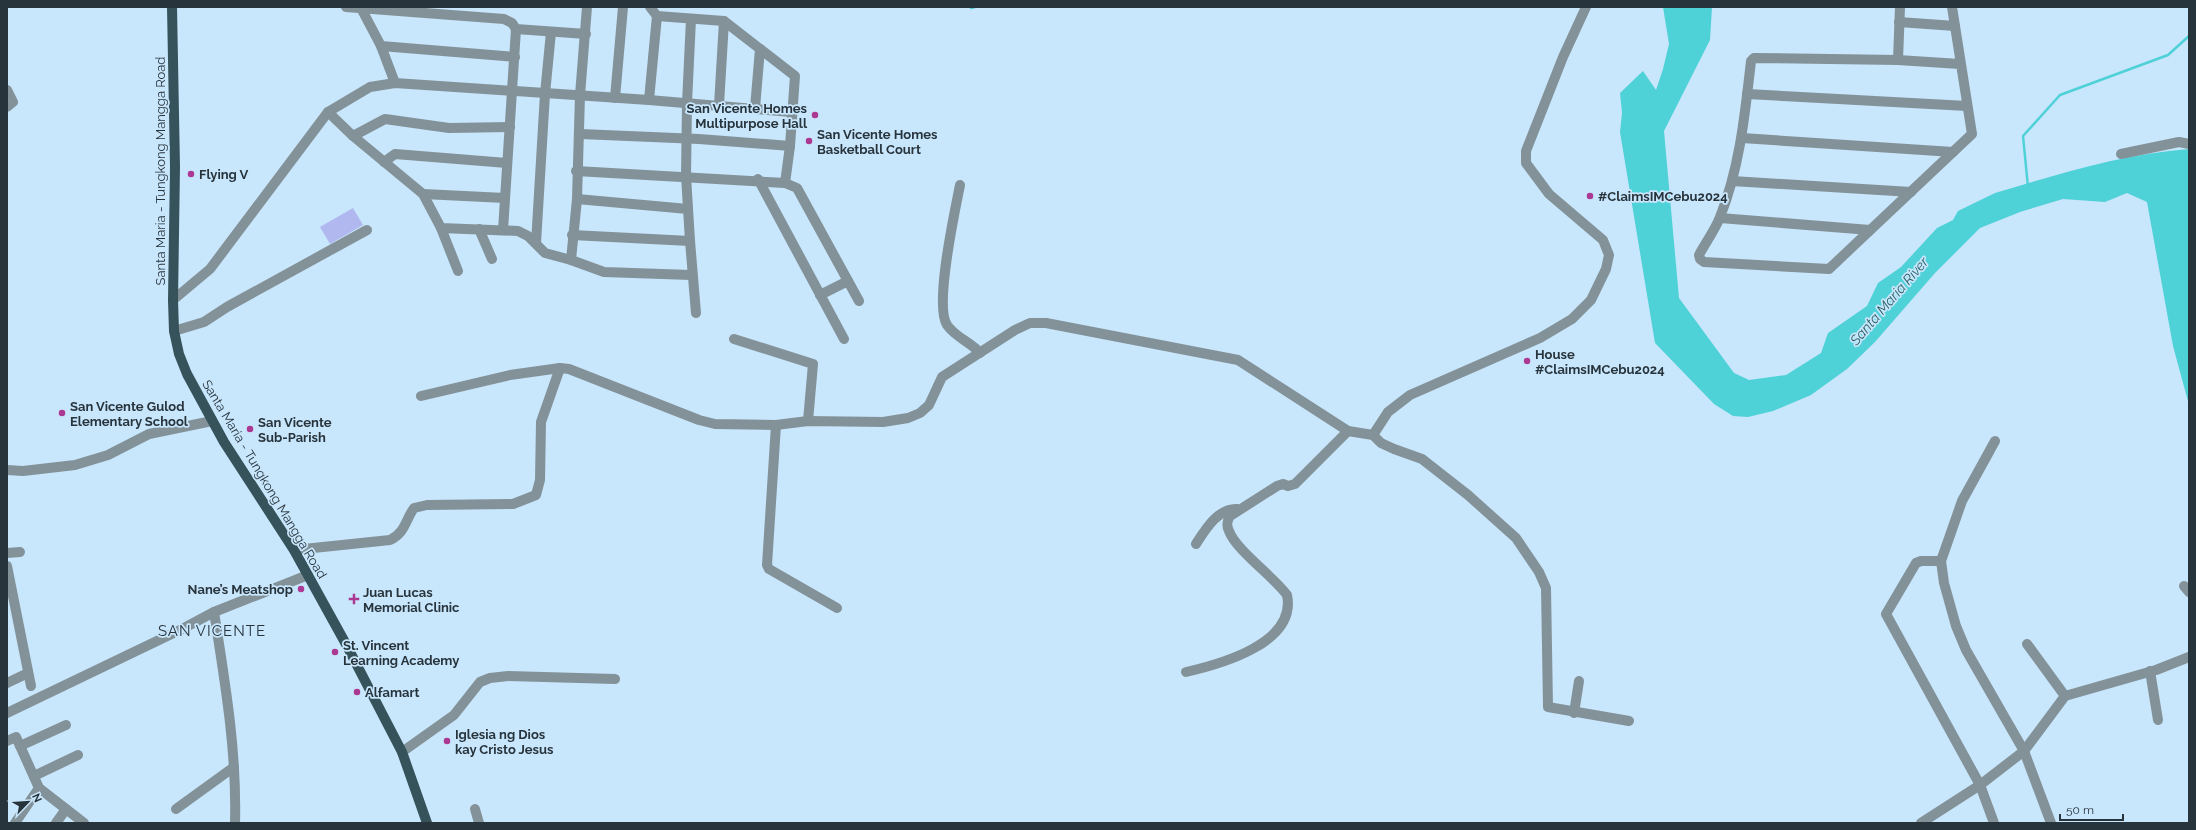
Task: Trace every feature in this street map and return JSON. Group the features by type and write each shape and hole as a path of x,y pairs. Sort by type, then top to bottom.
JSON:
{"main road":[{"name":"Santa Maria - Tungkong Mangga Road","path":"172,7 175,167 173,300 174,331 179,354 187,374 212,421 294,550 402,752 427,823"}],"street":[{"path":"346,7 504,19 512,23 516,29 515,57 503,230"},
{"path":"571,260 572,235 577,199 576,171 580,134 580,95 587,7"},
{"path":"615,98 623,7"},
{"path":"649,100 657,16 650,7"},
{"path":"1373,435 1388,412 1410,395 1540,338 1572,319 1591,300 1606,269 1609,255 1603,240 1549,194 1526,163 1526,151 1563,57 1586,7"},
{"path":"1898,60 1898,22 1900,7"},
{"path":"1952,7 1972,134 1829,269 1704,262 1700,259 1700,255 1720,218 1732,181 1742,138 1751,61 1757,57 1898,60 1960,64"},
{"path":"361,8 381,46 395,83"},
{"path":"657,16 724,21 795,76 791,112 790,146 785,183"},
{"path":"691,19 687,103 686,176 691,275 696,313"},
{"path":"719,105 724,21"},
{"path":"1898,22 1955,26"},
{"path":"516,29 586,34"},
{"path":"536,243 545,94 552,32"},
{"path":"381,46 515,57"},
{"path":"755,108 760,49"},
{"path":"173,300 210,268 328,112 370,87 395,83 719,105 791,112"},
{"path":"7,90 13,102 7,107"},
{"path":"1747,94 1967,106"},
{"path":"328,112 353,136 423,194 441,228 458,271"},
{"path":"353,136 385,119 449,128 510,127"},
{"path":"580,134 790,146"},
{"path":"1742,138 1953,152"},
{"path":"2121,154 2178,142 2189,144"},
{"path":"384,162 395,154 507,163"},
{"path":"576,171 758,180 785,183 797,188 859,301"},
{"path":"758,180 844,339"},
{"path":"1732,181 1910,192"},
{"path":"960,185 947,257 943,312 951,330 980,353"},
{"path":"423,194 505,198"},
{"path":"577,199 688,209"},
{"path":"1720,218 1870,230"},
{"path":"441,228 518,231 536,243 545,253 571,260 604,272 691,275"},
{"path":"479,229 492,259"},
{"path":"174,331 204,322 227,307 367,230"},
{"path":"572,235 690,241"},
{"path":"820,295 848,281"},
{"path":"421,396 510,375 569,368 699,420 715,424 776,425 808,421 883,422 908,418 920,413 929,406 942,378 1015,330 1030,324 1046,323 1238,360 1348,430 1373,435 1381,443 1422,459 1468,495 1516,538 1539,572 1546,588 1548,708 1629,721"},
{"path":"734,339 813,364 808,421"},
{"path":"294,550 390,540 399,536 404,530 414,508 427,505 512,504 536,495 540,480 541,422 560,368"},
{"path":"7,470 22,471 75,465 108,455 149,434 212,421"},
{"path":"776,425 767,565 769,569 837,608"},
{"path":"1186,672 1216,665 1256,649 1285,621 1289,606 1287,595 1237,543 1228,530 1227,525 1230,516 1277,486 1283,484 1288,486 1295,484 1348,430"},
{"path":"1995,441 1962,501 1941,562 1944,583 1954,619 1966,650 2024,751 2051,823"},
{"path":"1196,544 1208,526 1220,515 1233,509 1241,509"},
{"path":"7,553 20,552"},
{"path":"1941,562 1921,561 1916,563 1886,616 1980,785 1994,823"},
{"path":"7,566 31,686"},
{"path":"7,713 184,628 214,612 308,575"},
{"path":"214,612 229,712 234,768 235,823"},
{"path":"2027,644 2065,696"},
{"path":"1922,823 1932,820 2024,751 2065,696 2150,671 2189,657"},
{"path":"2150,671 2158,720"},
{"path":"7,683 28,673"},
{"path":"402,752 454,715 480,682 490,678 508,676 615,679"},
{"path":"1574,713 1579,681"},
{"path":"20,746 66,725"},
{"path":"7,741 16,737 39,788 84,823"},
{"path":"34,776 78,755"},
{"path":"176,809 234,768"},
{"path":"15,823 39,788"},
{"path":"475,808 479,823"},
{"path":"56,823 66,809"}],"shaded area":[{"path":"353,208 363,225 330,244 320,227"}],"water":[{"name":"Santa Maria River","path":"1663,7 1712,7 1710,40 1664,131 1679,298 1734,373 1749,380 1786,375 1821,353 1828,333 1867,306 1878,283 1901,267 1937,228 1953,220 1958,211 1995,193 2067,172 2139,155 2189,149 2189,405 2173,346 2147,202 2127,193 2105,202 2063,199 2020,212 1980,228 1935,273 1875,342 1847,369 1811,395 1773,411 1748,417 1733,416 1714,404 1655,343 1620,132 1622,113 1620,93 1643,71 1656,90 1669,44"}],"waterway":[{"path":"971,8 975,7"},
{"path":"2028,187 2023,136 2060,95 2168,55 2189,36"}],"place":[{"name":"San Vicente Homes Multipurpose Hall","path":"815,115"},
{"name":"San Vicente Homes Basketball Court","path":"809,141"},
{"name":"Flying V","path":"191,174"},
{"name":"#ClaimsIMCebu2024","path":"1590,196"},
{"name":"House #ClaimsIMCebu2024","path":"1527,361"},
{"name":"San Vicente Gulod Elementary School","path":"62,413"},
{"name":"San Vicente Sub-Parish","path":"250,429"},
{"name":"Nane’s Meatshop","path":"301,589"},
{"name":"Juan Lucas Memorial Clinic","path":"354,599"},
{"name":"St. Vincent Learning Academy","path":"335,652"},
{"name":"Alfamart","path":"357,692"},
{"name":"Iglesia ng Dios kay Cristo Jesus","path":"447,741"}],"district":[{"name":"SAN VICENTE","path":"212,631"}]}
